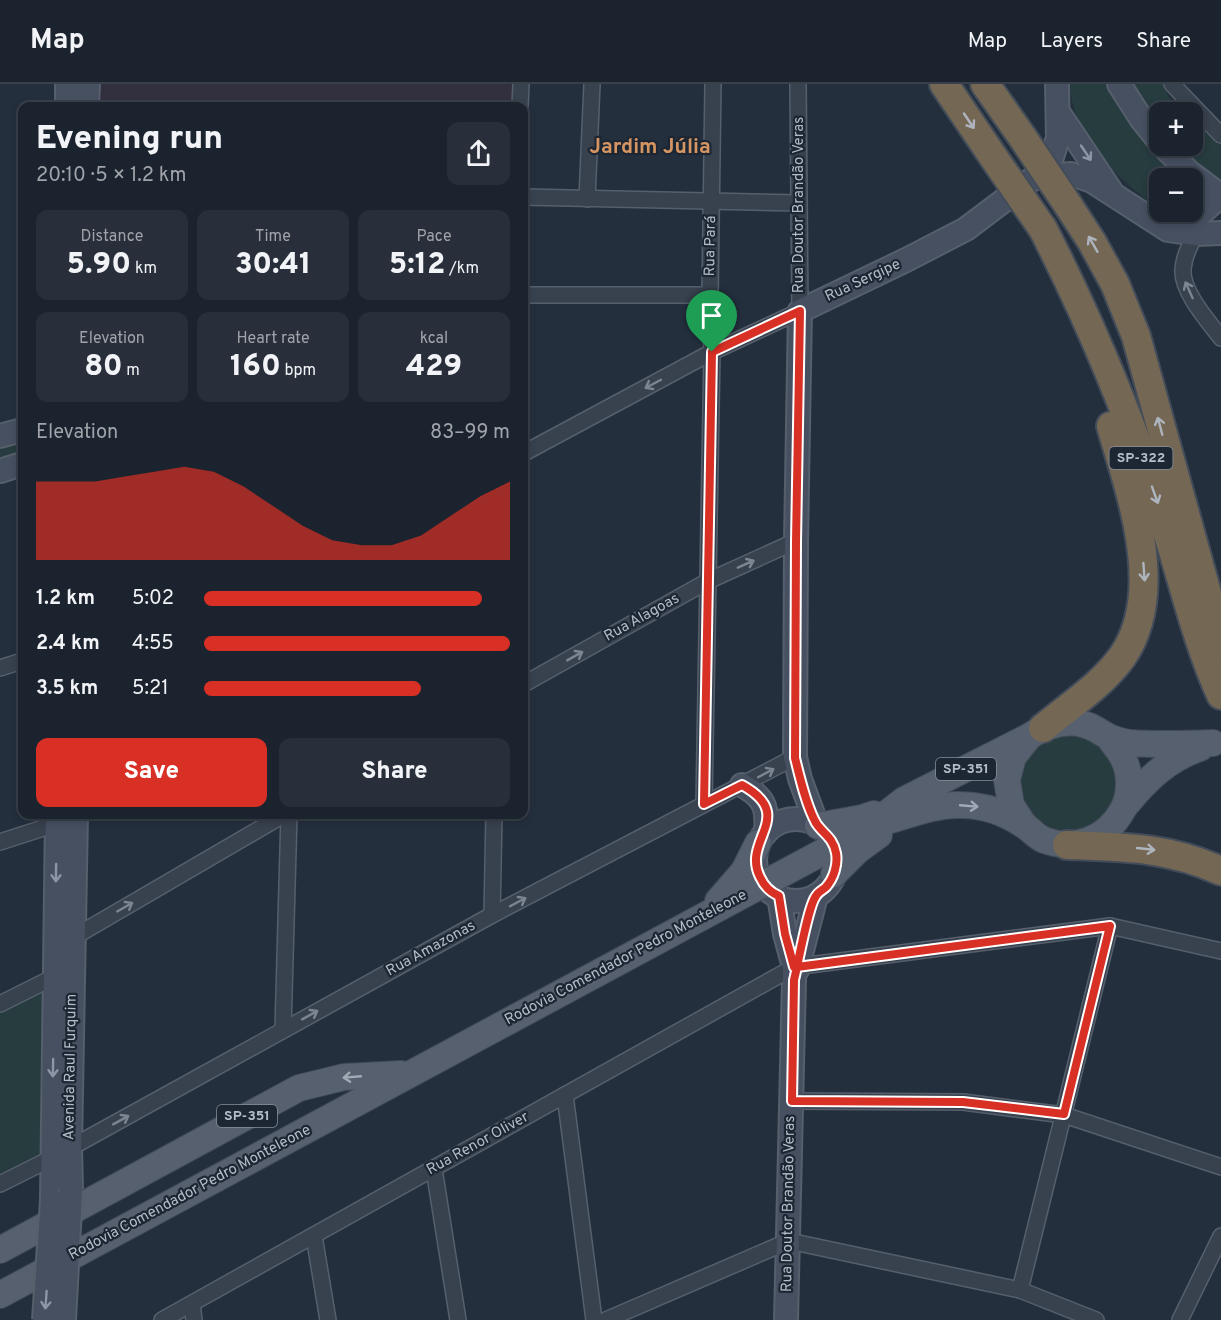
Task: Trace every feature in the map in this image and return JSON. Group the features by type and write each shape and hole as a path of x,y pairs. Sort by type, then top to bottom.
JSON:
{"highway":[{"name":"SP-322","path":"944,84 1043,229 1075,291 1130,427 1164,522 1193,621 1221,695"},
{"name":"SP-322","path":"985,84 1068,205 1115,284 1136,336 1221,644"},
{"path":"1035,733 1106,676 1122,657 1140,619 1145,586 1143,561 1126,476 1099,387 1075,291"},
{"path":"1067,844 1162,851 1221,870"}],"main road":[{"name":"Rodovia Comendador Pedro Monteleone","path":"0,1295 694,921 773,892 834,846 908,807 1035,733 1060,723 1078,723 1095,729 1110,739 1140,743 1217,743"},
{"name":"SP-351","path":"1024,825 1011,805 1007,780 1013,757 1035,733"},
{"path":"1110,739 1124,758 1129,781 1126,805"},
{"name":"SP-351","path":"1067,844 1086,842 1102,834 1116,821 1143,784 1164,766 1187,752 1217,743"},
{"name":"Rodovia Comendador Pedro Monteleone","path":"908,807 927,809 960,805 994,810 1024,825 1043,839 1067,844"},
{"path":"817,825 862,818 908,807"},
{"path":"834,874 908,807"},
{"path":"694,921 713,906 734,884 762,838"},
{"path":"626,959 773,892"},
{"name":"Rodovia Comendador Pedro Monteleone","path":"0,1250 299,1088 344,1077 411,1073"}],"street":[{"path":"520,102 521,84"},
{"path":"587,199 592,84"},
{"name":"Rua Pará","path":"704,804 712,352 713,84"},
{"name":"Rua Doutor Brandão Veras","path":"798,84 800,311 795,758 800,779 817,825 827,834 834,846"},
{"path":"1045,84 1058,112 1113,193"},
{"name":"Rua Sergipe","path":"528,451 712,352 966,229 1035,177 1052,157 1058,138 1057,84"},
{"path":"1119,84 1149,129"},
{"path":"1172,84 1221,135"},
{"path":"1168,230 1194,220 1221,196 1189,172 1173,156"},
{"path":"1035,177 1071,174 1092,181 1113,193 1149,220 1168,230 1196,234 1221,233"},
{"path":"528,198 799,203"},
{"path":"1221,214 1207,228 1196,234 1186,253 1182,272 1187,290 1221,338"},
{"path":"528,295 711,295"},
{"path":"0,436 18,430"},
{"path":"0,471 18,465"},
{"name":"Rua Alagoas","path":"528,682 708,581 796,542"},
{"path":"0,668 18,662"},
{"name":"Rua Amazonas","path":"0,1184 61,1153 492,915 795,758"},
{"path":"742,785 754,792 768,813 755,857 757,871 773,892 795,971 1110,926 1221,951"},
{"path":"0,842 64,819"},
{"name":"Avenida Raul Furquim","path":"64,971 74,937 67,819"},
{"name":"Avenida Raul Furquim","path":"63,1320 61,1153 67,819"},
{"path":"74,937 278,819"},
{"path":"283,1030 287,819"},
{"path":"492,915 494,819"},
{"path":"762,838 777,823 790,819 804,819 817,825"},
{"path":"773,892 789,900 803,900 816,896 827,886 834,874 837,855 834,846"},
{"name":"Rua Doutor Brandão Veras","path":"786,1320 795,971 816,896"},
{"path":"1020,1290 1110,926"},
{"path":"0,1004 64,971"},
{"name":"Rua Renor Oliver","path":"162,1320 566,1095 795,971"},
{"path":"566,1095 594,1320"},
{"path":"792,1101 963,1102 1064,1114 1221,1167"},
{"path":"434,1169 458,1320"},
{"name":"Avenida Raul Furquim","path":"44,1320 62,1195"},
{"path":"314,1236 328,1320"},
{"path":"1180,1320 1221,1236"},
{"path":"606,1320 789,1241 1020,1290 1096,1320"},
{"path":"192,1304 194,1320"}],"shaded area":[{"path":"89,84 514,84 514,102 88,102"}],"green space":[{"path":"1070,84 1110,84 1123,111 1149,148 1149,156 1156,156 1169,168 1149,168 1149,201 1128,185 1100,156 1079,123"},
{"path":"1134,84 1163,84 1166,87 1168,96 1174,102 1149,102 1149,108"},
{"path":"1203,132 1211,133 1221,144 1221,183 1189,156 1203,156"},
{"path":"18,436 18,458 0,464 0,442"},
{"path":"1069,735 1088,739 1104,749 1114,765 1118,784 1114,803 1104,819 1088,829 1069,833 1050,829 1034,819 1024,803 1020,784 1024,765 1034,749 1050,739"},
{"path":"43,986 42,1157 0,1178 0,1010"}],"district":[{"name":"Jardim Júlia","path":"650,147"}],"route":[{"path":"712,352 704,804 742,785 754,792 764,804 768,813 766,832 758,843 755,857 757,871 769,891 779,896 785,934 794,967 797,967 1110,926 1064,1114 963,1102 792,1101 794,980 797,967 812,907 816,896 827,886 834,874 837,855 827,834 817,825 800,779 795,758 800,311 712,352"}]}
